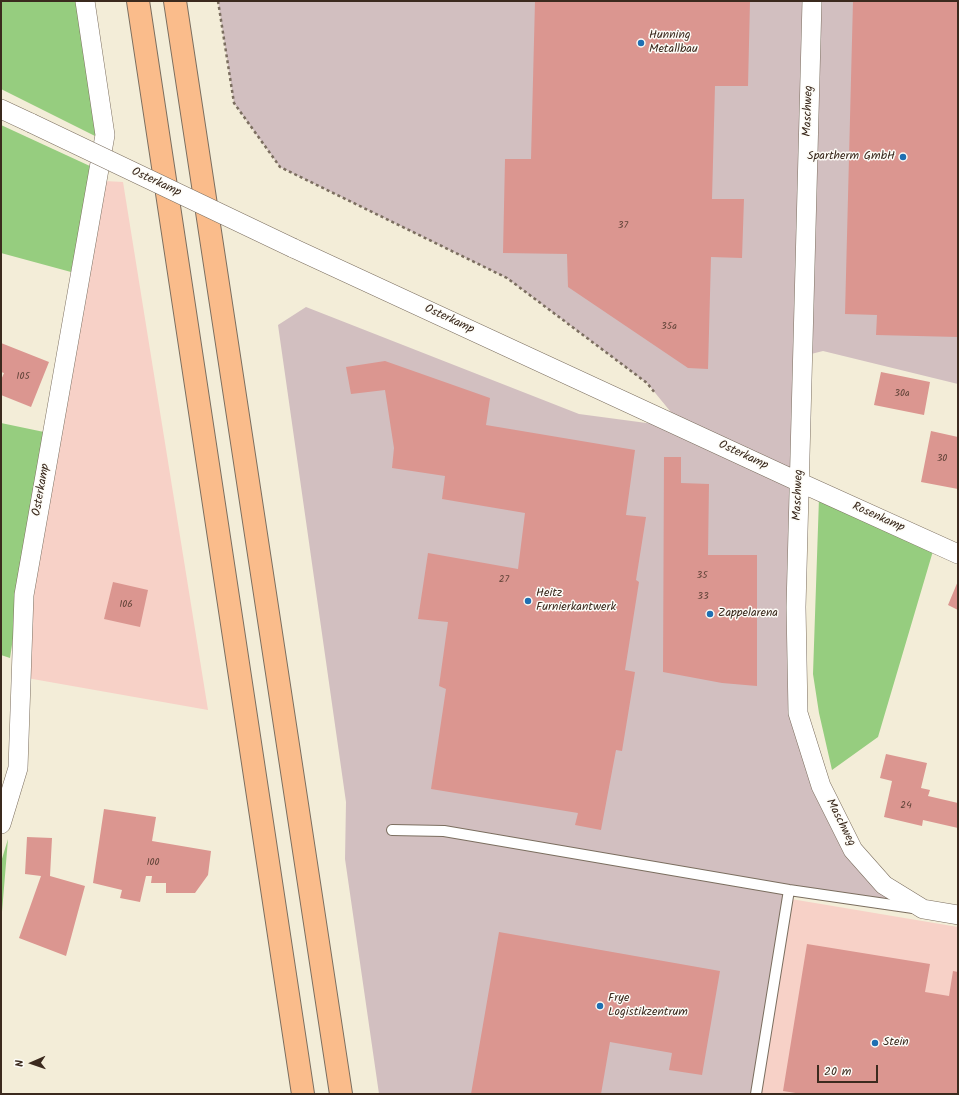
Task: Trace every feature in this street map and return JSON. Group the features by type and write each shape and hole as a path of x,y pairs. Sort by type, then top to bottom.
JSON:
{"highway":[{"path":"138,1 304,1094"},
{"path":"175,1 341,1094"}],"street":[{"name":"Osterkamp","path":"1,824 18,768 24,594 104,135 86,1"},
{"name":"Maschweg","path":"812,1 796,607 798,713 821,786 853,850 884,885 923,909 958,915"},
{"name":"Osterkamp","path":"1,109 293,248 799,482"},
{"name":"Rosenkamp","path":"799,482 958,554"}],"lane":[{"path":"392,830 444,832 790,890 923,909"},
{"path":"756,1094 790,890"}],"path":[{"path":"218,1 234,102 280,167 507,278 646,383 656,394"}],"shaded area":[{"path":"218,1 958,1 958,384 823,351 803,356 798,713 853,850 923,909 789,890 757,1094 379,1094 345,859 346,802 278,325 306,307 579,414 684,428 647,383 507,278 280,167 234,103"},
{"path":"105,181 123,182 208,710 27,678 34,592"},
{"name":"Stein","path":"791,899 958,927 958,1094 757,1094"}],"green space":[{"path":"1,1 77,1 96,134 95,136 1,89"},
{"path":"1,125 92,167 71,272 1,253"},
{"path":"1,423 44,432 10,658 1,655"},
{"path":"819,498 933,551 878,737 832,770 819,713 813,674"},
{"path":"8,839 1,924 1,862"}],"building":[{"path":"535,1 750,1 748,86 715,86 712,199 744,199 742,258 711,257 708,369 688,368 568,287 567,254 503,253 505,159 531,159"},
{"name":"Spartherm GmbH","path":"853,1 958,1 958,337 876,335 877,315 845,314"},
{"path":"1,343 49,362 31,407 1,395 1,380 4,373 1,372"},
{"name":"Heitz Furnierkantwerk","path":"385,361 490,398 486,425 635,450 626,515 646,517 636,580 639,582 625,670 635,672 622,751 616,750 601,830 575,825 578,813 431,789 446,689 439,686 448,622 418,619 428,553 518,569 525,513 442,499 445,476 392,468 394,448 385,390 351,394 346,367"},
{"path":"881,372 930,382 924,415 874,405"},
{"path":"931,431 958,437 958,489 921,482"},
{"name":"Zappelarena","path":"664,457 681,457 681,483 709,484 708,555 757,555 757,686 722,683 663,672"},
{"path":"958,581 958,610 948,605"},
{"path":"113,582 148,590 140,627 104,619"},
{"path":"886,754 927,763 921,788 930,790 928,796 958,803 958,828 923,820 922,826 884,817 892,781 880,778"},
{"path":"104,809 156,817 152,841 211,851 208,875 195,893 166,893 166,883 151,883 152,876 146,876 140,902 120,898 122,890 93,883"},
{"path":"27,837 52,838 50,876 85,886 66,956 19,938 41,876 25,874"},
{"name":"Frye Logistikzentrum","path":"499,932 720,971 702,1075 669,1070 672,1053 610,1042 601,1094 471,1094"},
{"name":"Stein","path":"807,944 930,964 925,992 949,996 953,971 958,972 958,1094 802,1094 783,1091"}],"place":[{"name":"Hunning Metallbau","path":"641,43"},
{"name":"Spartherm GmbH","path":"903,157"},
{"name":"Heitz Furnierkantwerk","path":"528,601"},
{"name":"Zappelarena","path":"710,614"},
{"name":"Frye Logistikzentrum","path":"600,1006"},
{"name":"Stein","path":"875,1043"}]}
